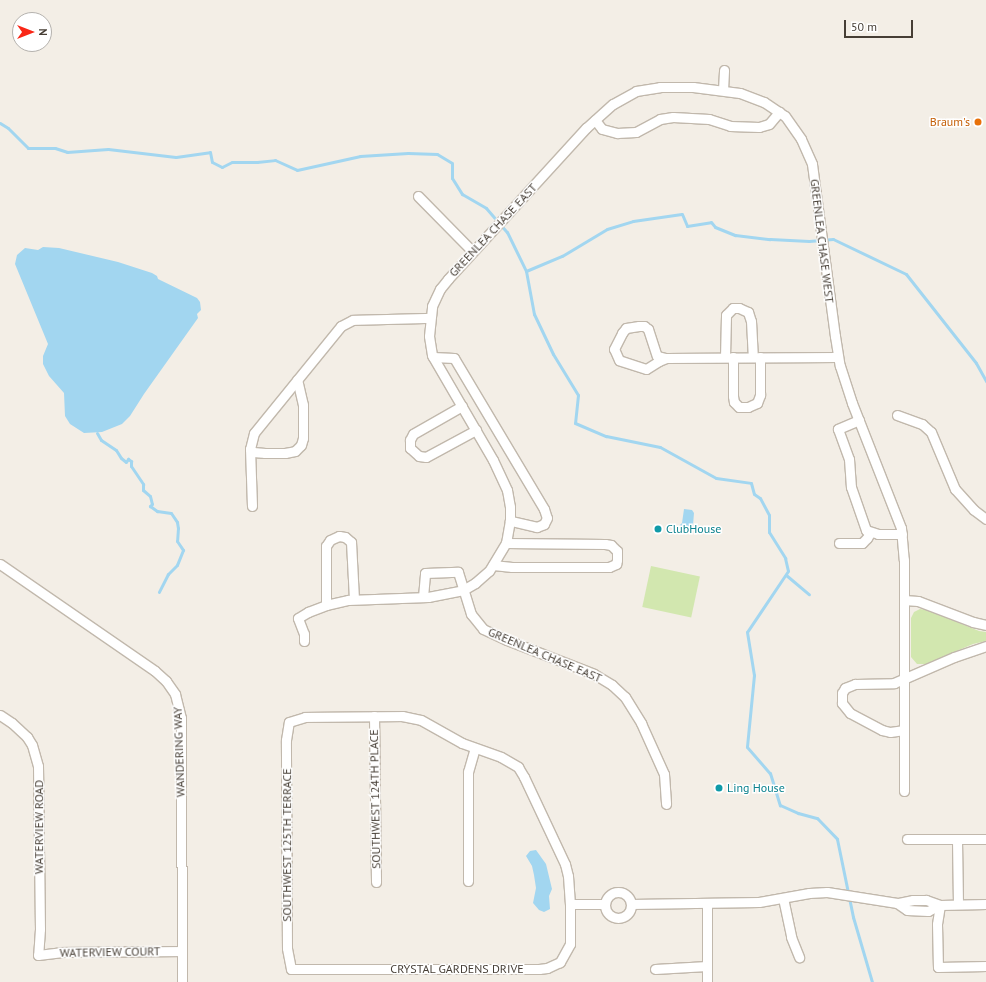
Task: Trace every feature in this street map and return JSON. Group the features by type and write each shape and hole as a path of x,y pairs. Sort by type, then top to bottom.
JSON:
{"street":[{"path":"722,90 724,70"},
{"name":"GREENLEA CHASE EAST","path":"304,641 304,634 298,618 326,605 354,599 423,597 453,593 463,590 475,583 493,565 506,543 510,521 510,507 507,490 493,460 433,357 429,336 430,318 432,306 440,289 490,231 512,210 595,120 624,98 636,91 674,87 722,90 740,93"},
{"name":"GREENLEA CHASE WEST","path":"740,93 751,96 779,112 796,130 812,164 838,357 846,385 898,518 902,534 904,560 904,791"},
{"path":"595,120 602,129 617,133 636,132 656,121 673,117 709,119 730,126 759,126 769,124 779,112"},
{"path":"418,196 472,251"},
{"path":"733,308 739,308 745,310 751,321 760,395 757,403 748,407 737,406 732,396 728,357 726,315 733,308"},
{"path":"252,506 250,449 252,437 341,326 350,320 430,318"},
{"path":"666,358 659,360 646,369 619,360 614,349 626,328 633,326 644,326 651,335 654,352 657,356 666,358 838,357"},
{"path":"433,357 454,358 544,509 547,518 544,524 537,526 510,521"},
{"path":"250,449 253,452 285,453 295,451 301,445 303,438 303,405 302,395 297,380"},
{"path":"462,406 413,434 410,440 410,448 419,456 426,457 476,430"},
{"path":"897,416 915,421 927,428 934,438 955,489 974,510 986,519"},
{"path":"859,420 838,429 849,459 852,487 866,530 870,533 902,534"},
{"path":"839,543 862,543 870,533"},
{"path":"326,605 326,546 330,540 339,536 345,537 351,542 354,599"},
{"path":"493,565 512,567 609,566 616,564 617,560 617,551 611,545 605,544 506,543"},
{"name":"WANDERING WAY","path":"0,564 142,661 166,681 175,694 181,718 182,982"},
{"name":"GREENLEA CHASE EAST","path":"423,597 425,573 458,572 471,614 483,629 594,674 612,685 625,697 641,723 664,774 666,804"},
{"path":"904,600 918,601 973,622 986,625"},
{"path":"904,730 890,732 882,730 850,713 845,708 841,699 842,694 849,686 884,684 903,680 954,657 986,646"},
{"name":"WATERVIEW ROAD","path":"0,715 12,723 27,737 34,750 38,766 40,929 38,955"},
{"name":"SOUTHWEST 124TH PLACE","path":"374,716 376,882"},
{"name":"CRYSTAL GARDENS DRIVE","path":"289,722 305,717 402,716 421,720 450,737 513,763 524,777 565,864 568,876 571,937 568,952 560,962 547,968 291,969"},
{"name":"SOUTHWEST 125TH TERRACE","path":"289,722 286,740 287,940 291,969"},
{"path":"468,881 468,772 475,748"},
{"path":"907,839 986,839"},
{"path":"958,840 958,904"},
{"path":"616,892 626,894 631,904 627,914 620,918 610,915 607,912 605,904 610,894 616,892"},
{"path":"631,904 758,902 827,892 897,903 907,910 914,911 928,911 940,905 986,904"},
{"path":"783,898 791,937 798,958"},
{"path":"570,904 605,904"},
{"path":"706,904 707,982"},
{"path":"940,905 937,924 938,967 986,966"},
{"name":"WATERVIEW COURT","path":"38,955 63,952 182,951"},
{"path":"655,969 707,966"}],"green space":[{"path":"651,566 700,576 691,617 642,607"},
{"path":"920,609 927,610 979,631 986,632 986,641 973,644 926,664 917,664 911,657 911,618 914,612"}],"water":[{"path":"43,247 59,248 118,262 152,273 157,276 158,279 197,298 200,302 201,310 197,314 198,318 130,416 122,424 102,432 84,433 70,424 65,416 64,393 49,376 43,364 43,356 48,344 15,264 17,255 25,248 38,250"},
{"path":"684,509 692,510 694,513 693,525 685,533 678,527 682,523"},
{"path":"536,850 546,864 552,889 549,896 550,909 544,912 539,910 533,903 536,888 532,866 526,856 530,851"}],"waterway":[{"path":"0,123 8,128 28,148 55,148 67,152 108,149 176,157 210,152 212,162 222,167 232,162 275,160 297,170 360,156 408,153 437,154 452,163 452,178 462,194 486,208 507,232 526,271 534,314 553,354 578,395 575,423 606,436 660,447 716,478 751,483 754,494 760,498 769,515 769,532 785,558 788,571 747,632 754,675 747,747 770,773 780,805 798,813 817,818 837,839 853,917 872,982"},
{"path":"526,271 562,256 607,229 633,221 682,214 687,226 711,222 715,227 735,235 809,241 833,239 906,274 976,363 986,381"},
{"path":"97,433 101,440 116,450 121,458 126,462 128,459 131,461 131,466 143,484 143,490 150,496 152,504 150,506 157,511 171,513 177,522 177,541 183,550 177,565 168,574 159,592"},
{"path":"786,575 809,594"}],"place":[{"name":"Braum's","path":"978,122"},
{"name":"ClubHouse","path":"658,529"},
{"name":"Ling House","path":"719,788"}]}
